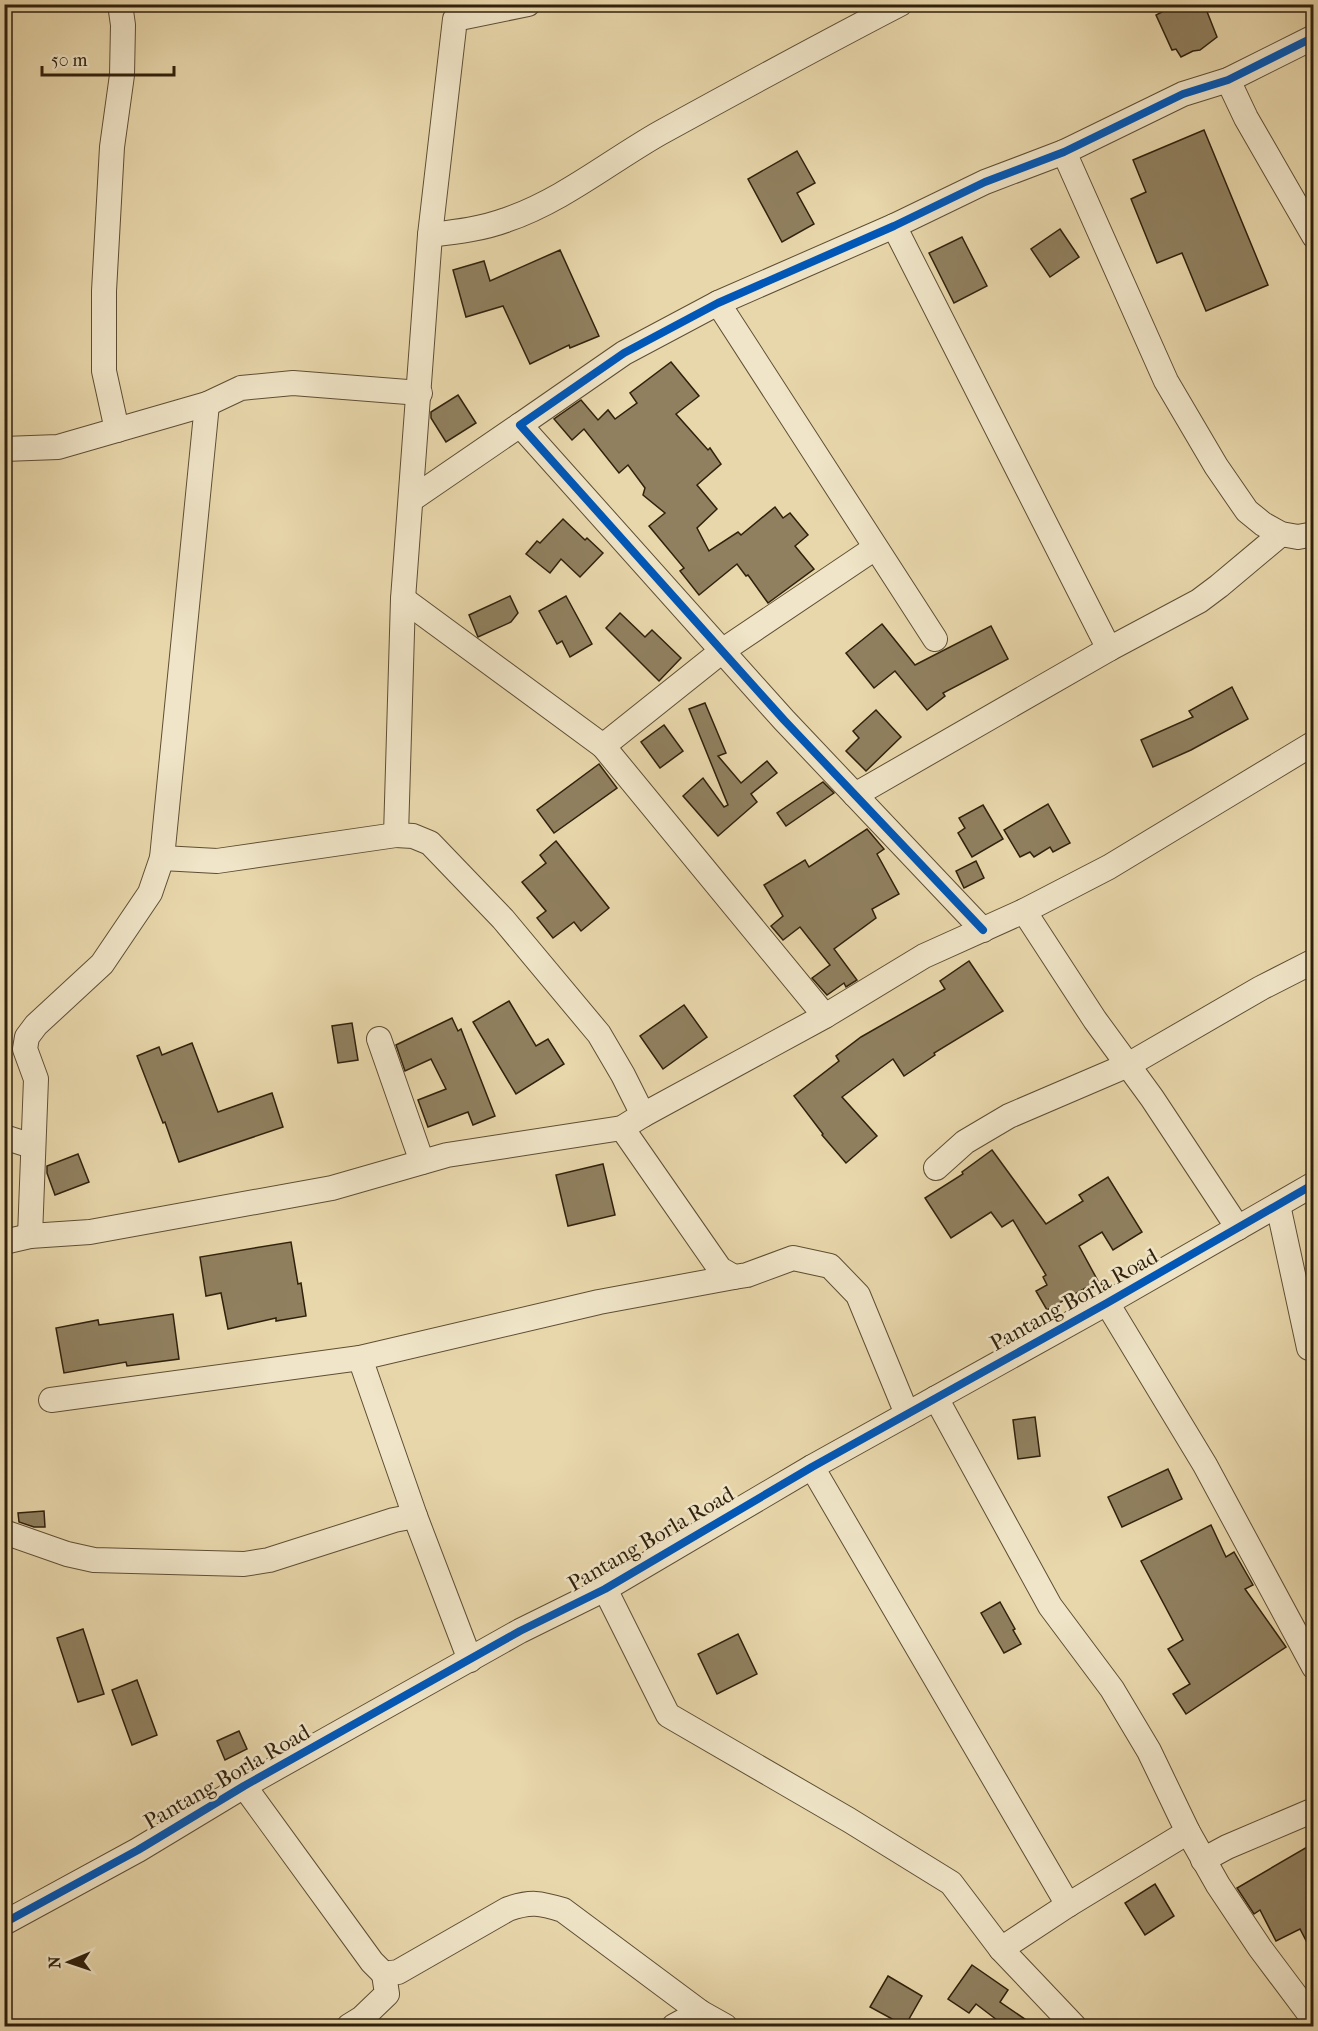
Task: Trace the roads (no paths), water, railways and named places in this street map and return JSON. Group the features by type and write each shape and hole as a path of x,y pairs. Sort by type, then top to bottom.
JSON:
{"street":[{"path":"117,430 104,371 104,291 112,147 122,75 123,25 120,4"},
{"path":"396,836 403,599 430,235 455,12 528,4"},
{"path":"430,235 462,231 505,221 536,207 575,186 627,152 775,69 900,4"},
{"path":"412,499 624,353 718,303 894,226 985,182 1064,152 1183,94 1228,80 1314,37"},
{"path":"1228,80 1246,118 1314,236"},
{"path":"1064,152 1167,381 1216,466 1247,511 1263,524 1281,534 1298,537 1314,534"},
{"path":"894,226 1109,649"},
{"path":"718,303 935,639"},
{"path":"4,449 58,447 207,404 241,388 293,383 420,393"},
{"path":"30,1236 36,1079 15,1048 36,1025 102,964 150,893 162,858 207,404"},
{"path":"520,425 784,720 983,930"},
{"path":"855,795 1109,649 1208,595 1281,534"},
{"path":"603,746 722,651 875,548"},
{"path":"403,599 603,746 825,1016"},
{"path":"4,1242 30,1236 90,1232 332,1188 447,1155 622,1128 643,1114 825,1016 924,956 1024,911 1109,867 1314,743"},
{"path":"162,858 217,861 396,836 413,836 429,843 503,919 599,1034 643,1114"},
{"path":"1024,911 1095,1020 1152,1098 1238,1228"},
{"path":"936,1168 965,1142 1009,1116 1128,1065 1261,988 1314,961"},
{"path":"379,1040 422,1162"},
{"path":"622,1128 720,1269 734,1276"},
{"path":"4,1137 32,1146"},
{"name":"Pantang Borla Road","path":"4,1923 138,1850 244,1786 520,1631 605,1589 812,1467 1107,1303 1314,1184"},
{"path":"1278,1205 1309,1348"},
{"path":"51,1400 360,1358 599,1302 747,1275 793,1258 830,1266 858,1295 907,1414"},
{"path":"1107,1303 1205,1465 1314,1666"},
{"path":"360,1358 415,1516 470,1660"},
{"path":"936,1398 1050,1605 1112,1689 1149,1751 1188,1832 1218,1885 1260,1948 1314,2020"},
{"path":"812,1467 1068,1905"},
{"path":"4,1532 67,1554 94,1560 244,1564 268,1560 394,1520 415,1516"},
{"path":"605,1589 668,1715 849,1820 951,1883 1001,1949 1074,2026"},
{"path":"244,1786 372,1962 384,1974 387,1994 362,2018 349,2026"},
{"path":"1203,1860 1227,1847 1314,1810"},
{"path":"1001,1949 1188,1832"},
{"path":"384,1974 398,1972 508,1909 526,1903 546,1905 563,1910 700,2012 726,2026"},
{"path":"674,2026 700,2012"}]}
